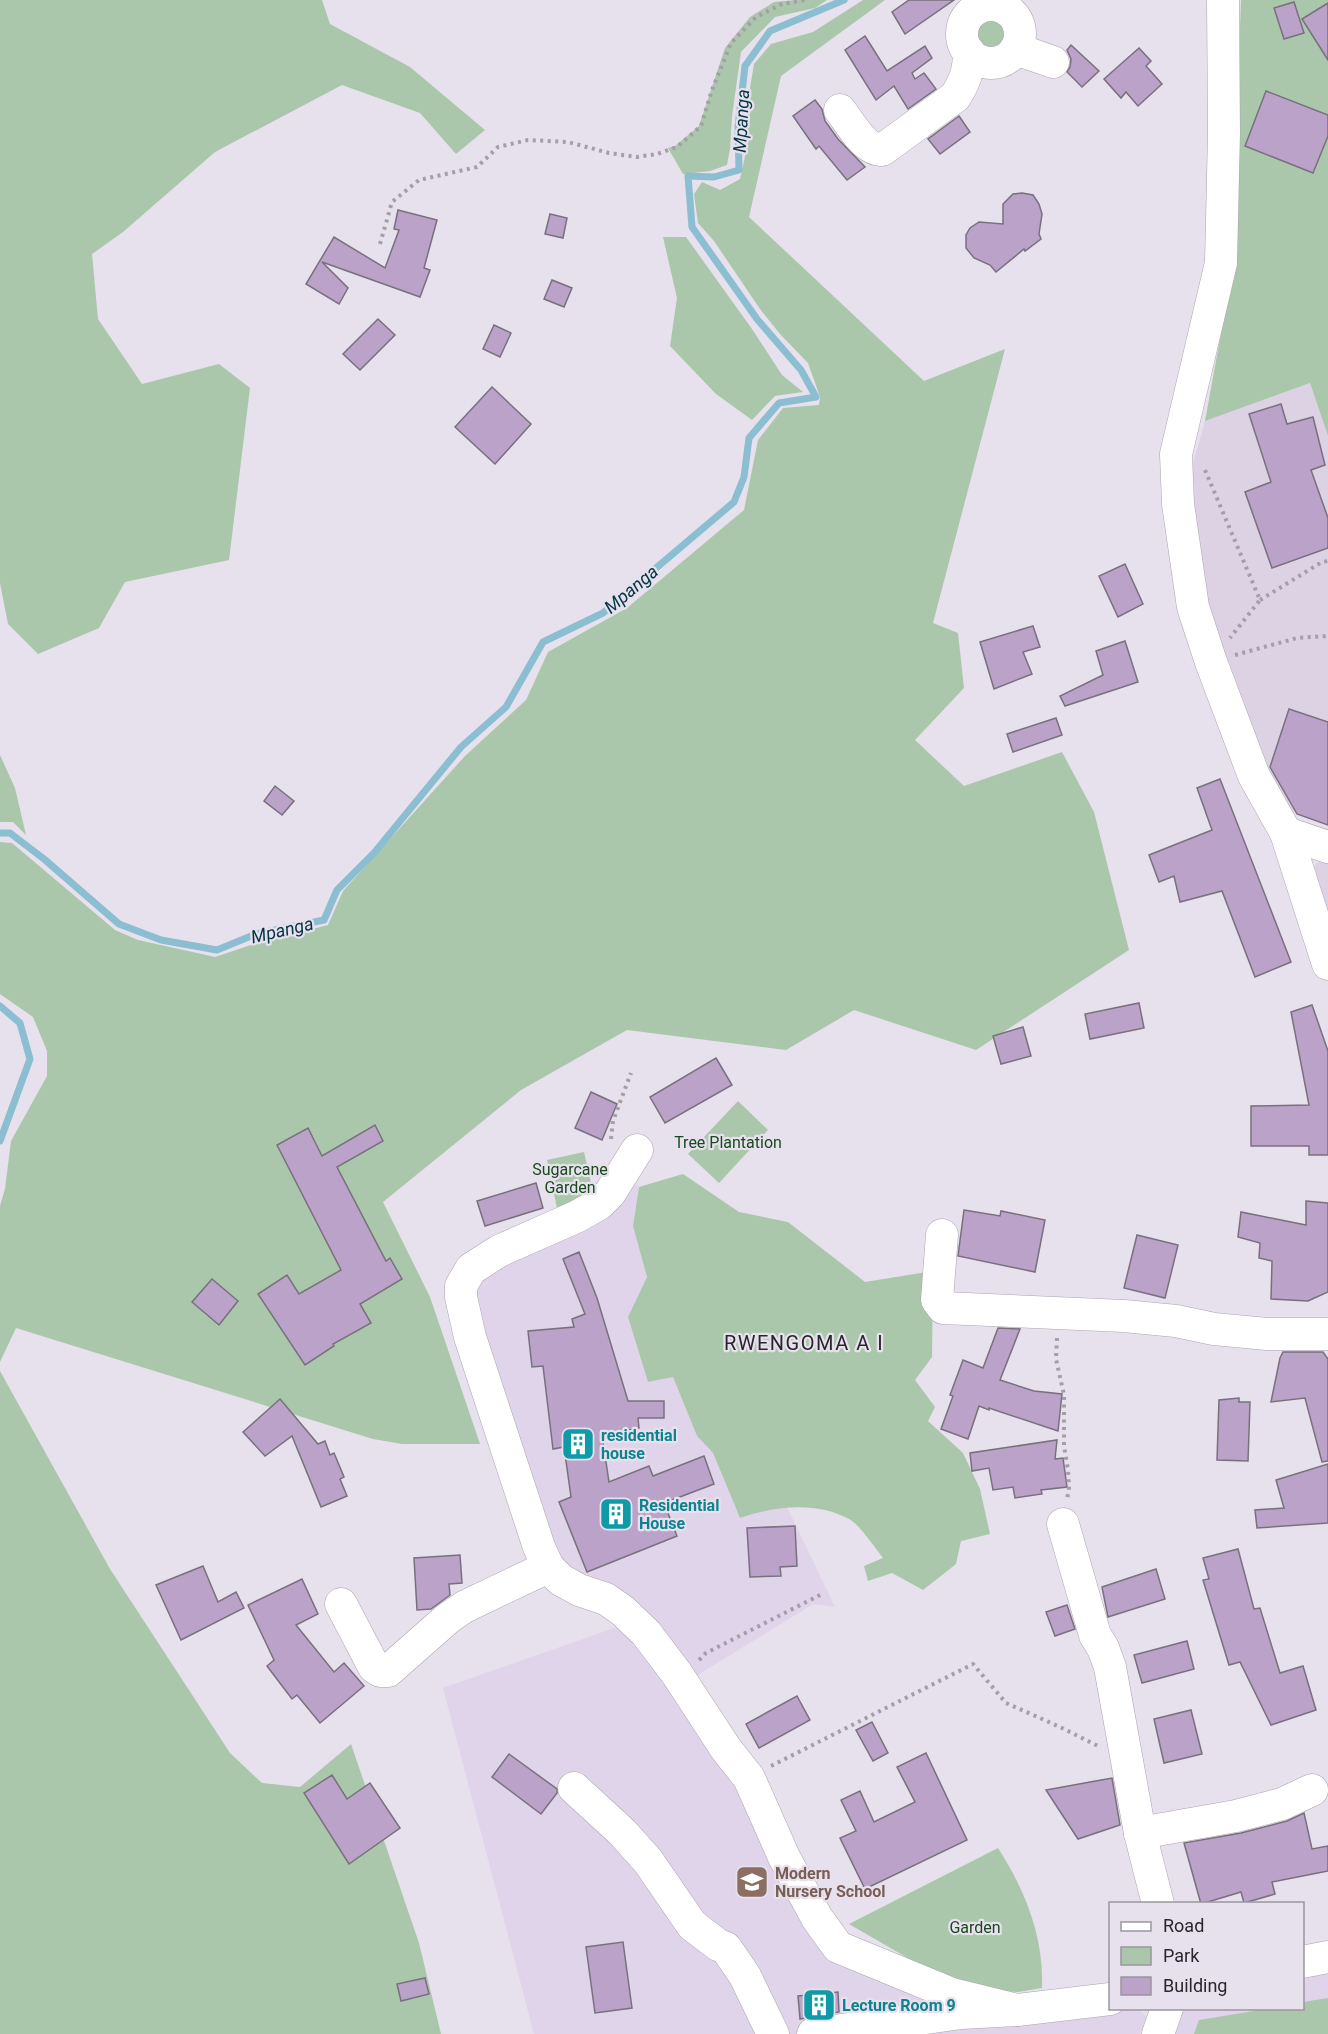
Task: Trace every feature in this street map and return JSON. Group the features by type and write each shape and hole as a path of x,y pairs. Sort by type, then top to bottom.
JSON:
{"street":[{"path":"1223,0 1224,132 1221,263 1176,454 1178,504 1193,607 1254,776 1286,833 1328,964"},
{"path":"995,5 1006,9 1015,17 1020,38 1017,49 1009,57 999,62 988,63 977,60 963,42 963,31 971,6 995,5"},
{"path":"1017,49 1053,62"},
{"path":"840,110 868,145 874,150 882,150 955,97 963,85 969,68 969,52"},
{"path":"1286,833 1328,847"},
{"path":"637,1150 610,1193 599,1203 578,1216 499,1251 471,1269 461,1286 461,1297 470,1337 526,1512 548,1567 561,1580 579,1590 606,1599 646,1633 677,1674 726,1749 749,1778 784,1857 817,1918 838,1947 952,1994 1017,2010"},
{"path":"942,1235 937,1300 943,1308 1059,1312 1176,1321 1214,1329 1267,1334 1328,1334"},
{"path":"1063,1524 1095,1635 1110,1667 1140,1833 1157,1902"},
{"path":"341,1604 374,1667 380,1671 388,1671 464,1607 548,1567"},
{"path":"574,1788 622,1832 648,1861 692,1925 718,1945 726,1948 745,1976 773,2034"},
{"path":"1140,1833 1236,1816 1282,1804 1312,1790"},
{"path":"1304,1962 1328,1957"},
{"path":"813,2034 908,2028 960,2013 1017,2010 1109,1999"},
{"path":"1158,2034 1166,2010"}],"path":[{"path":"380,244 392,202 419,180 477,167 498,147 528,140 568,142 609,153 637,157 657,154 677,147 701,126 712,90 731,43 756,17 782,4 805,0"},
{"path":"1201,462 1260,600"},
{"path":"1211,662 1260,600 1322,562 1328,561"},
{"path":"1211,662 1297,638 1328,636"},
{"path":"1059,1312 1056,1359 1064,1395 1064,1446 1069,1487 1063,1524"},
{"path":"677,1674 697,1662 706,1653 822,1594"},
{"path":"749,1778 973,1664 1006,1704 1060,1727 1128,1762"}],"shaded area":[{"path":"1310,383 1328,436 1328,825 1297,814 1270,790 1211,635 1189,477 1205,421"},
{"path":"1328,860 1328,924 1312,876 1316,863"},
{"path":"623,1175 639,1187 633,1226 647,1277 628,1317 648,1382 673,1377 697,1436 713,1453 740,1518 787,1507 835,1607 813,1604 696,1676 562,1575 487,1354 477,1300 477,1272"},
{"path":"620,1626 692,1679 799,1908 953,2004 956,2030 1109,2006 1109,2010 1140,2010 1146,2017 1140,2034 534,2034 443,1688"},
{"path":"1328,1968 1328,2034 1168,2034 1176,2010 1304,2010 1304,1974"}],"green space":[{"path":"0,0 322,0 330,24 410,67 485,130 456,154 420,113 342,85 215,152 123,232 92,254 98,319 142,384 219,364 250,388 229,560 125,582 99,628 38,654 8,624 0,583"},
{"path":"827,0 815,8 775,17 741,52 727,165 710,171 683,174 668,148 675,146 699,126 725,48 750,17 774,2"},
{"path":"863,0 885,0 781,76 749,217 924,381 1005,349 933,623 958,633 964,688 915,740 964,786 1062,752 1094,812 1129,950 976,1050 854,1010 786,1050 627,1030 521,1090 383,1202 430,1297 480,1444 402,1444 373,1439 16,1328 0,1362 0,1206 5,1189 11,1141 47,1076 47,1051 33,1017 0,994 0,842 12,843 115,930 138,940 215,957 328,925 343,891 465,756 526,700 548,652 627,608 744,510 758,440 783,408 819,405 820,397 808,363 760,309 714,241 698,223 694,194 702,182 720,190 740,179 747,147 746,112 754,64 771,44 813,32"},
{"path":"1241,0 1328,0 1328,436 1310,383 1205,421 1231,279"},
{"path":"992,16 1006,21 1011,35 1006,49 992,54 978,49 973,35 978,21"},
{"path":"663,237 686,237 782,375 803,392 775,396 752,420 716,394 670,346 677,298"},
{"path":"0,755 15,788 26,835 13,822 0,822"},
{"name":"Tree Plantation","path":"738,1101 768,1130 719,1183 688,1154"},
{"name":"Sugarcane Garden","path":"584,1152 596,1205 558,1213 547,1160"},
{"path":"683,1174 739,1212 788,1222 865,1282 933,1271 932,1357 915,1380 935,1407 928,1421 963,1453 980,1489 990,1534 961,1541 956,1564 923,1590 892,1573 868,1581 864,1566 883,1558 858,1526 836,1513 795,1507 740,1518 713,1453 697,1436 673,1377 648,1382 628,1317 647,1277 633,1226 639,1187"},
{"path":"0,1371 110,1569 230,1753 262,1783 300,1787 351,1744 419,1943 441,2034 0,2034"},
{"name":"Garden","path":"998,1848 1017,1880 1031,1915 1040,1951 1042,1988 1018,1992 978,1990 913,1961 849,1924"},
{"path":"1328,1998 1328,2034 1194,2034 1199,2020 1260,2010 1304,2010 1304,2002"}],"building":[{"path":"909,0 954,0 905,34 892,12"},
{"path":"1294,2 1304,33 1284,39 1274,8"},
{"path":"1328,3 1328,60 1302,19"},
{"path":"865,36 887,71 925,46 932,58 912,73 915,79 924,73 936,89 908,109 894,86 876,100 845,50"},
{"path":"1071,45 1099,71 1082,87 1067,72 1071,59 1067,50"},
{"path":"1139,48 1151,61 1146,66 1162,84 1138,106 1126,92 1121,98 1104,79"},
{"path":"1266,91 1328,115 1328,136 1313,173 1245,146"},
{"path":"815,100 822,109 825,121 838,139 865,167 847,180 819,146 816,149 793,116"},
{"path":"959,116 970,132 940,154 928,139"},
{"path":"1013,194 1033,195 1039,204 1042,214 1039,234 1041,239 1025,251 1024,249 996,272 990,265 974,258 966,248 966,235 970,228 979,222 1003,224 1003,204"},
{"path":"398,210 437,220 424,268 430,270 420,297 322,262 348,288 339,304 306,284 334,237 385,268 399,230 394,229"},
{"path":"550,214 567,218 563,238 545,234"},
{"path":"552,280 572,288 564,307 544,299"},
{"path":"378,319 395,335 360,370 343,354"},
{"path":"494,325 511,333 500,357 483,349"},
{"path":"492,387 531,424 495,464 455,427"},
{"path":"1281,404 1287,424 1313,417 1325,465 1311,470 1328,518 1328,548 1272,568 1245,492 1271,482 1249,414"},
{"path":"1125,564 1143,604 1118,617 1099,576"},
{"path":"1033,626 1040,647 1023,652 1032,674 994,689 980,642"},
{"path":"1125,641 1138,682 1065,706 1060,696 1103,675 1096,651"},
{"path":"1289,709 1328,722 1328,825 1297,814 1270,767"},
{"path":"1056,718 1062,735 1013,752 1007,734"},
{"path":"1220,779 1291,962 1255,977 1222,891 1180,902 1174,876 1159,882 1149,855 1212,830 1197,788"},
{"path":"275,786 294,801 282,815 264,801"},
{"path":"1139,1003 1144,1028 1090,1039 1085,1014"},
{"path":"1312,1005 1328,1051 1328,1155 1309,1155 1309,1146 1251,1146 1251,1106 1309,1105 1291,1012"},
{"path":"1023,1027 1031,1056 1001,1064 993,1036"},
{"path":"716,1058 732,1085 665,1123 650,1097"},
{"path":"591,1092 617,1104 602,1140 575,1128"},
{"path":"375,1125 383,1141 337,1167 386,1261 390,1258 402,1279 360,1304 371,1323 333,1344 334,1346 305,1365 258,1294 287,1275 299,1294 341,1270 277,1145 308,1128 322,1156"},
{"path":"536,1183 543,1208 485,1226 477,1201"},
{"path":"1306,1201 1328,1203 1328,1292 1308,1301 1271,1299 1272,1261 1259,1258 1260,1243 1238,1237 1241,1212 1306,1225"},
{"path":"964,1210 1000,1216 1001,1211 1045,1220 1035,1272 958,1256"},
{"path":"1137,1235 1178,1245 1165,1298 1124,1288"},
{"path":"579,1252 597,1298 628,1401 664,1401 664,1418 638,1418 639,1428 602,1435 609,1482 649,1466 653,1476 704,1456 714,1484 664,1503 677,1536 587,1572 559,1502 571,1497 564,1447 553,1449 543,1366 532,1367 528,1331 574,1327 572,1319 585,1314 563,1259"},
{"path":"212,1279 238,1301 219,1325 192,1302"},
{"path":"998,1328 1020,1329 1000,1380 1034,1391 1062,1394 1058,1431 979,1406 968,1439 941,1429 963,1360 983,1368"},
{"path":"1283,1352 1323,1352 1328,1359 1328,1461 1322,1462 1305,1398 1271,1402"},
{"path":"1239,1398 1239,1402 1250,1402 1248,1461 1217,1460 1219,1400"},
{"path":"280,1399 318,1444 325,1441 330,1455 334,1453 344,1477 340,1479 347,1496 321,1507 292,1436 265,1456 243,1432"},
{"path":"1057,1440 1055,1459 1063,1458 1067,1487 1041,1490 1042,1494 1015,1498 1013,1487 993,1490 989,1468 972,1471 970,1453"},
{"path":"1328,1464 1328,1523 1257,1528 1255,1510 1284,1508 1276,1480"},
{"name":"residential house","path":"795,1526 797,1566 780,1567 781,1576 750,1577 747,1528"},
{"path":"1238,1549 1254,1609 1260,1608 1280,1673 1303,1666 1316,1710 1271,1725 1240,1662 1229,1665 1203,1580 1209,1579 1203,1558"},
{"path":"460,1555 462,1583 449,1584 450,1595 431,1609 417,1610 414,1558"},
{"path":"203,1566 218,1602 236,1592 244,1608 181,1640 156,1585"},
{"path":"1156,1569 1165,1599 1108,1617 1102,1587"},
{"path":"302,1579 318,1614 296,1625 334,1672 344,1663 364,1686 320,1723 297,1695 292,1699 267,1666 274,1660 248,1605"},
{"path":"1067,1605 1075,1629 1055,1636 1046,1612"},
{"path":"1187,1641 1194,1669 1142,1683 1134,1655"},
{"path":"797,1696 810,1720 759,1748 746,1724"},
{"path":"1191,1710 1202,1754 1164,1763 1154,1719"},
{"path":"872,1722 888,1753 873,1761 856,1730"},
{"path":"926,1753 967,1840 865,1889 840,1838 856,1831 841,1800 860,1791 874,1822 915,1802 897,1767"},
{"path":"509,1754 557,1789 557,1793 541,1814 492,1777"},
{"path":"332,1775 347,1799 370,1783 400,1828 349,1864 304,1793"},
{"path":"1112,1778 1120,1825 1078,1839 1046,1790"},
{"path":"1304,1813 1312,1849 1328,1846 1328,1871 1272,1882 1275,1894 1247,1902 1244,1902 1241,1892 1200,1902 1184,1843 1241,1833 1287,1821"},
{"path":"623,1942 632,2008 595,2013 586,1947"},
{"path":"425,1978 429,1994 401,2001 397,1984"},
{"name":"Lecture Room 9","path":"838,1992 839,2012 800,2019 798,1996"}],"waterway":[{"name":"Mpanga","path":"0,833 10,833 44,859 119,924 161,940 217,950 256,934 324,920 337,890 374,853 461,747 506,707 543,642 603,613 734,502 744,477 749,438 779,403 816,397 801,370 757,319 692,227 688,176 714,177 739,170 738,127 745,66 770,31 844,0"},
{"name":"Mpanga","path":"0,1006 20,1023 30,1059 0,1141"}],"place":[{"name":"residential house","path":"578,1444"},
{"name":"Residential House","path":"616,1514"},
{"name":"Modern Nursery School","path":"752,1882"},
{"name":"Lecture Room 9","path":"819,2005"}],"district":[{"name":"RWENGOMA A I","path":"804,1343"}]}
